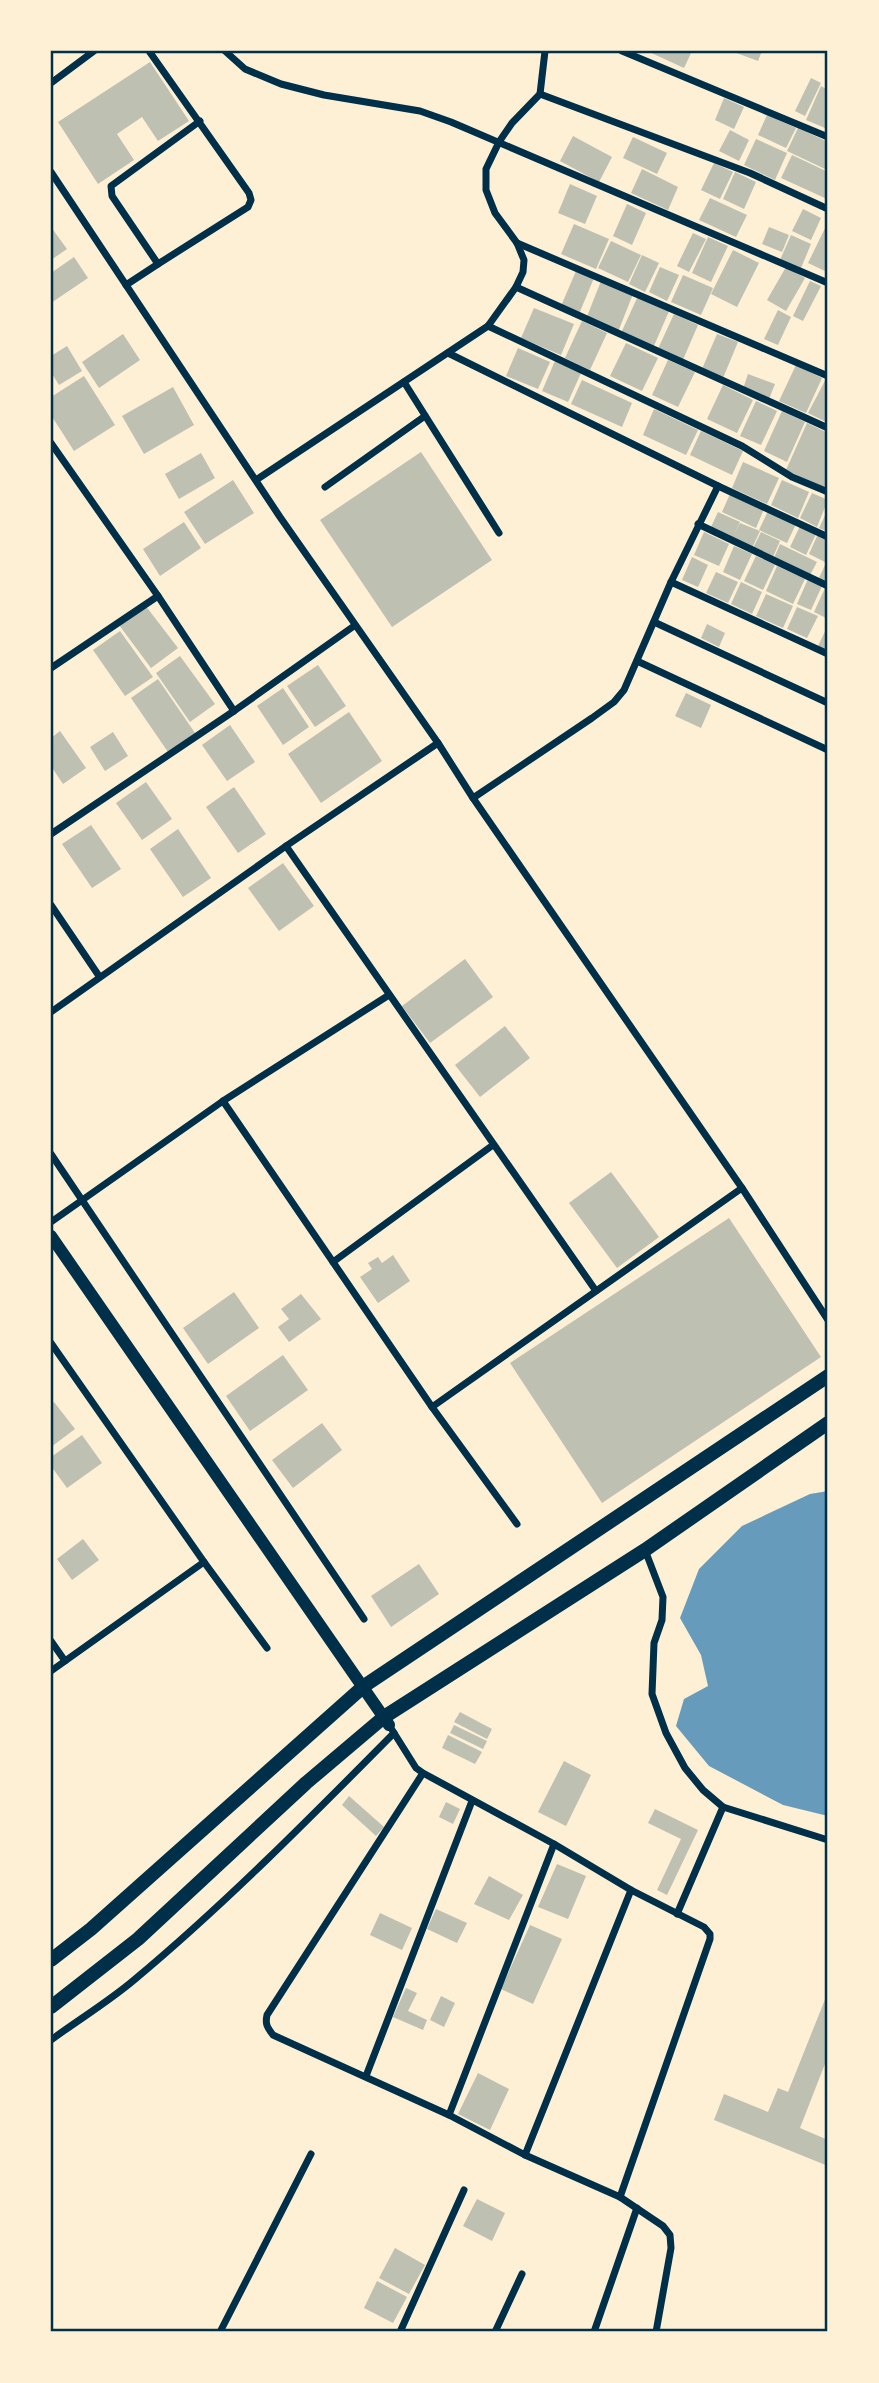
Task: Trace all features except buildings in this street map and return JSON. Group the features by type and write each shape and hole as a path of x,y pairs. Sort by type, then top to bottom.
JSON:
{"main road":[{"path":"51,1960 109,1913 363,1686 828,1376"},
{"path":"51,2007 138,1939 306,1783 828,1423"}],"street":[{"path":"51,83 94,51"},
{"path":"126,285 248,207 251,200 249,193 200,121 149,51"},
{"path":"225,51 246,69 281,84 324,95 420,111 499,142 828,283"},
{"path":"256,480 488,326 516,287 523,272 524,260 517,243 495,213 486,190 485,169 512,123 540,94 545,51"},
{"path":"622,51 828,137"},
{"path":"540,94 750,173 828,209"},
{"path":"158,264 112,196 111,186 200,121"},
{"path":"51,172 354,626 438,743 473,798 742,1188 828,1320"},
{"path":"517,243 828,376"},
{"path":"516,287 828,428"},
{"path":"488,326 742,446 785,473 828,492"},
{"path":"448,353 828,537"},
{"path":"404,382 499,533"},
{"path":"325,487 425,416"},
{"path":"51,443 234,711"},
{"path":"473,798 614,702 624,690 671,582 718,486"},
{"path":"698,524 828,586"},
{"path":"671,582 828,654"},
{"path":"51,668 158,596"},
{"path":"654,622 828,703"},
{"path":"51,834 234,711 354,626"},
{"path":"637,661 828,750"},
{"path":"51,1012 286,846 438,743"},
{"path":"286,846 596,1291"},
{"path":"51,905 99,976"},
{"path":"51,1223 223,1101 389,995"},
{"path":"223,1101 432,1407 517,1524"},
{"path":"333,1262 494,1145"},
{"path":"51,1154 364,1619"},
{"path":"432,1407 742,1188"},
{"path":"51,1236 363,1686 416,1768 631,1890 707,1929 710,1939 620,2197"},
{"path":"51,1343 267,1648"},
{"path":"645,1550 663,1597 662,1620 654,1643 652,1694 666,1733 685,1768 703,1790 723,1807 828,1840"},
{"path":"51,1671 204,1562"},
{"path":"51,1641 65,1661"},
{"path":"51,2040 131,1982 190,1932 313,1815 389,1725"},
{"path":"423,1773 265,2022 273,2035 366,2076 525,2155 620,2197 663,2226 670,2235 671,2248 656,2332"},
{"path":"366,2076 472,1801"},
{"path":"677,1913 723,1807"},
{"path":"449,2115 554,1844"},
{"path":"525,2155 631,1890"},
{"path":"220,2332 311,2154"},
{"path":"400,2332 464,2190"},
{"path":"594,2332 637,2208"},
{"path":"495,2332 523,2274"}],"water":[{"path":"828,1491 828,1816 783,1805 709,1766 676,1726 684,1699 708,1686 701,1655 680,1618 699,1569 742,1526 810,1494"}]}
